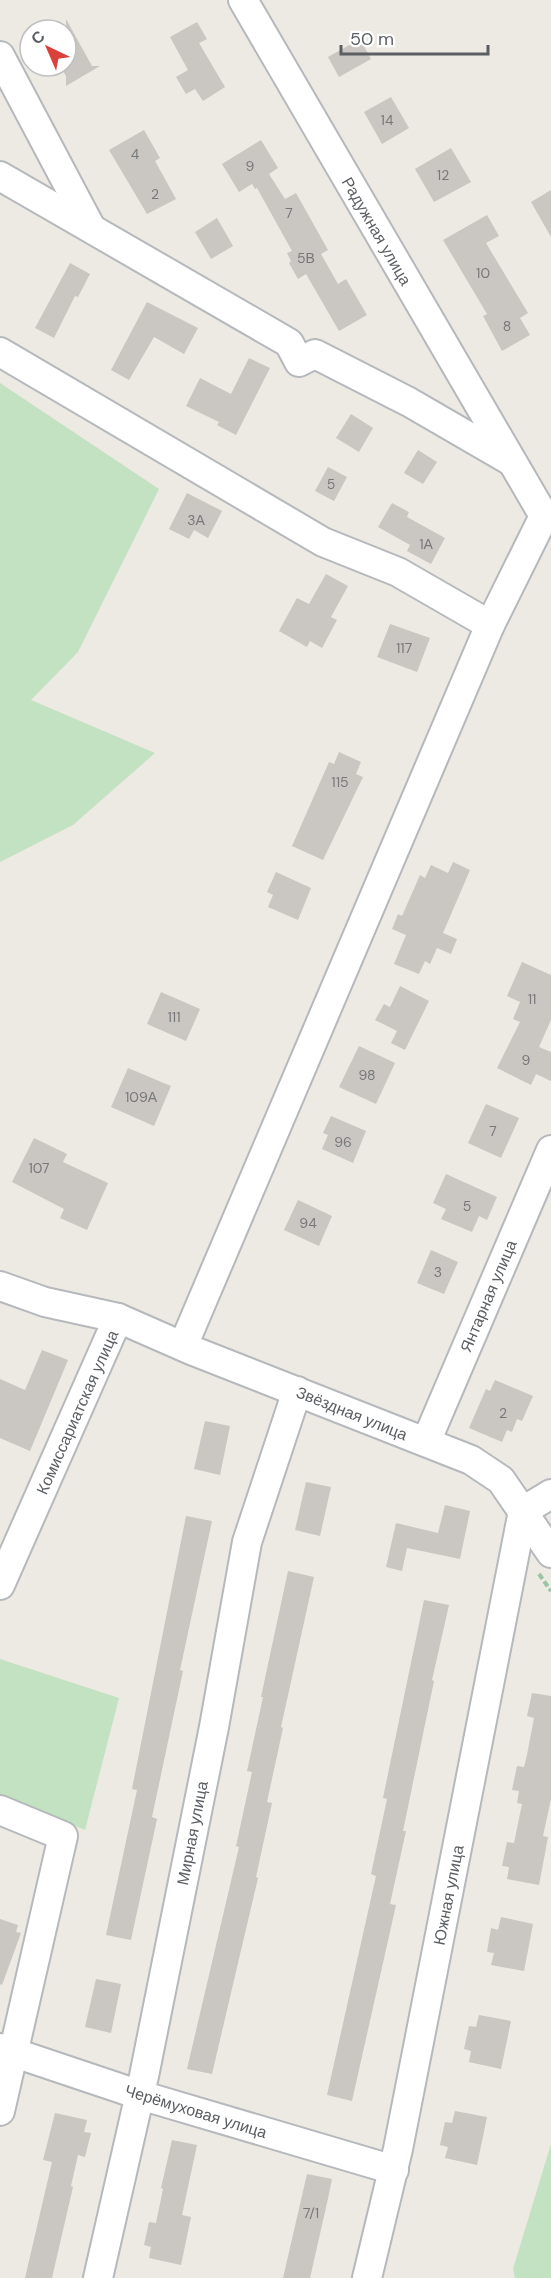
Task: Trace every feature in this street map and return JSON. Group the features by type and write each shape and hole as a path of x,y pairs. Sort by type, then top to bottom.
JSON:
{"street":[{"name":"Радужная улица","path":"243,0 510,462 547,515"},
{"path":"0,56 90,226"},
{"path":"0,176 289,343 299,362 315,354 408,402 510,462"},
{"path":"0,352 322,542 398,573 490,625"},
{"path":"183,1346 490,625 547,515"},
{"name":"Янтарная улица","path":"426,1442 551,1150"},
{"name":"Комиссариатская улица","path":"0,1286 45,1302 118,1318 0,1585"},
{"name":"Звёздная улица","path":"118,1318 471,1460 501,1480 551,1553"},
{"name":"Мирная улица","path":"98,2278 140,2095 214,1727 248,1542 297,1391"},
{"path":"523,1511 551,1494"},
{"name":"Южная улица","path":"367,2278 393,2170 523,1511"},
{"path":"0,1810 63,1836 7,2050 0,2111"},
{"name":"Черёмуховая улица","path":"7,2050 140,2095 393,2170"}],"green space":[{"path":"0,383 159,489 78,652 31,700 155,753 73,825 0,862"},
{"path":"0,1659 119,1698 85,1830 0,1794"},
{"path":"551,2144 551,2278 515,2278 513,2269"}],"building":[{"path":"197,22 207,39 199,43 225,87 203,101 195,89 186,94 176,77 188,70 170,37"},
{"path":"360,39 371,59 339,77 328,57"},
{"path":"78,41 92,66 100,66 66,86 66,78 78,78"},
{"path":"391,97 409,128 382,144 364,112"},
{"path":"144,130 160,158 155,161 176,199 147,214 109,150"},
{"path":"261,140 278,168 269,174 285,199 296,193 328,250 321,254 338,284 346,279 367,315 339,331 306,274 298,279 289,263 291,261 287,253 292,251 257,188 255,189 252,184 239,192 222,164"},
{"path":"451,148 471,182 434,202 415,169"},
{"path":"551,190 551,237 531,202"},
{"path":"487,215 499,236 486,243 528,313 520,318 530,335 502,351 483,316 487,314 443,240"},
{"path":"217,218 233,246 211,259 195,232"},
{"path":"70,263 90,274 78,297 75,296 54,338 35,328"},
{"path":"147,302 198,328 184,354 154,337 129,380 111,370"},
{"path":"249,358 270,368 236,435 217,425 219,422 186,406 200,378 231,394"},
{"path":"351,414 373,428 359,452 336,438"},
{"path":"418,450 437,462 423,484 404,473"},
{"path":"328,467 347,477 334,501 315,491"},
{"path":"187,493 222,511 208,538 194,530 189,539 169,529"},
{"path":"392,503 409,512 407,517 445,538 431,564 407,551 410,545 378,527"},
{"path":"326,574 348,586 331,617 337,620 322,648 310,641 307,647 279,631 297,598 309,604"},
{"path":"390,624 430,638 417,672 377,657"},
{"path":"339,752 361,762 356,774 363,777 323,860 292,846 329,762 334,764"},
{"path":"453,862 470,870 443,933 457,939 451,954 437,948 430,964 425,961 419,974 394,964 406,935 392,929 398,914 402,916 420,875 425,878 431,865 448,873"},
{"path":"276,872 311,888 298,920 268,907 273,895 267,892"},
{"path":"522,962 551,975 551,1020 539,1047 551,1052 551,1081 536,1074 531,1085 497,1068 520,1022 513,1019 520,1002 507,996"},
{"path":"400,986 429,1001 405,1050 391,1043 397,1031 375,1020 384,1004 390,1007"},
{"path":"161,992 200,1009 186,1041 147,1024"},
{"path":"359,1046 395,1063 376,1104 339,1087"},
{"path":"128,1068 171,1086 154,1126 111,1107"},
{"path":"486,1104 519,1118 501,1158 468,1143"},
{"path":"331,1116 366,1131 353,1163 322,1149 328,1135 323,1133"},
{"path":"34,1138 67,1154 63,1162 108,1183 87,1230 60,1218 64,1209 12,1182"},
{"path":"446,1174 497,1197 487,1220 479,1216 472,1232 441,1219 446,1209 433,1203"},
{"path":"298,1200 332,1216 319,1246 284,1230"},
{"path":"431,1250 458,1262 444,1294 417,1283"},
{"path":"42,1350 68,1360 30,1451 0,1438 0,1379 25,1390"},
{"path":"495,1380 533,1396 522,1421 517,1419 512,1432 507,1430 502,1442 469,1428 486,1389 490,1391"},
{"path":"205,1421 230,1426 220,1475 194,1469"},
{"path":"306,1482 331,1487 320,1536 295,1530"},
{"path":"445,1505 470,1511 460,1559 407,1548 402,1571 386,1567 396,1523 438,1533"},
{"path":"186,1516 212,1521 180,1670 183,1671 152,1817 157,1819 131,1940 106,1935 137,1790 132,1789"},
{"path":"288,1571 314,1577 267,1802 272,1803 256,1877 258,1878 212,2074 187,2069 239,1847 236,1846 252,1772 247,1771"},
{"path":"424,1600 449,1605 432,1680 434,1681 403,1831 406,1831 390,1904 396,1905 352,2101 327,2095 376,1876 371,1874 387,1799 383,1798"},
{"path":"532,1693 551,1696 551,1799 543,1836 548,1837 539,1885 507,1879 509,1867 502,1866 507,1842 514,1843 522,1804 517,1803 519,1791 512,1790 517,1766 524,1767 527,1755 534,1718 527,1716"},
{"path":"501,1917 533,1924 524,1971 491,1965 494,1953 487,1952 491,1928 498,1930"},
{"path":"0,1919 18,1925 16,1932 21,1933 2,1985 0,1984"},
{"path":"96,1979 121,1984 111,2033 85,2027"},
{"path":"479,2015 511,2021 501,2069 469,2062 471,2051 464,2049 469,2026 476,2027"},
{"path":"455,2111 487,2117 477,2165 445,2158 448,2147 440,2145 445,2122 452,2123"},
{"path":"55,2113 87,2120 84,2132 91,2133 85,2157 78,2155 52,2278 25,2278 52,2162 43,2160"},
{"path":"172,2140 197,2145 182,2215 191,2217 181,2265 149,2258 151,2247 144,2245 149,2222 156,2223"},
{"path":"307,2174 332,2179 310,2278 283,2278"}]}
